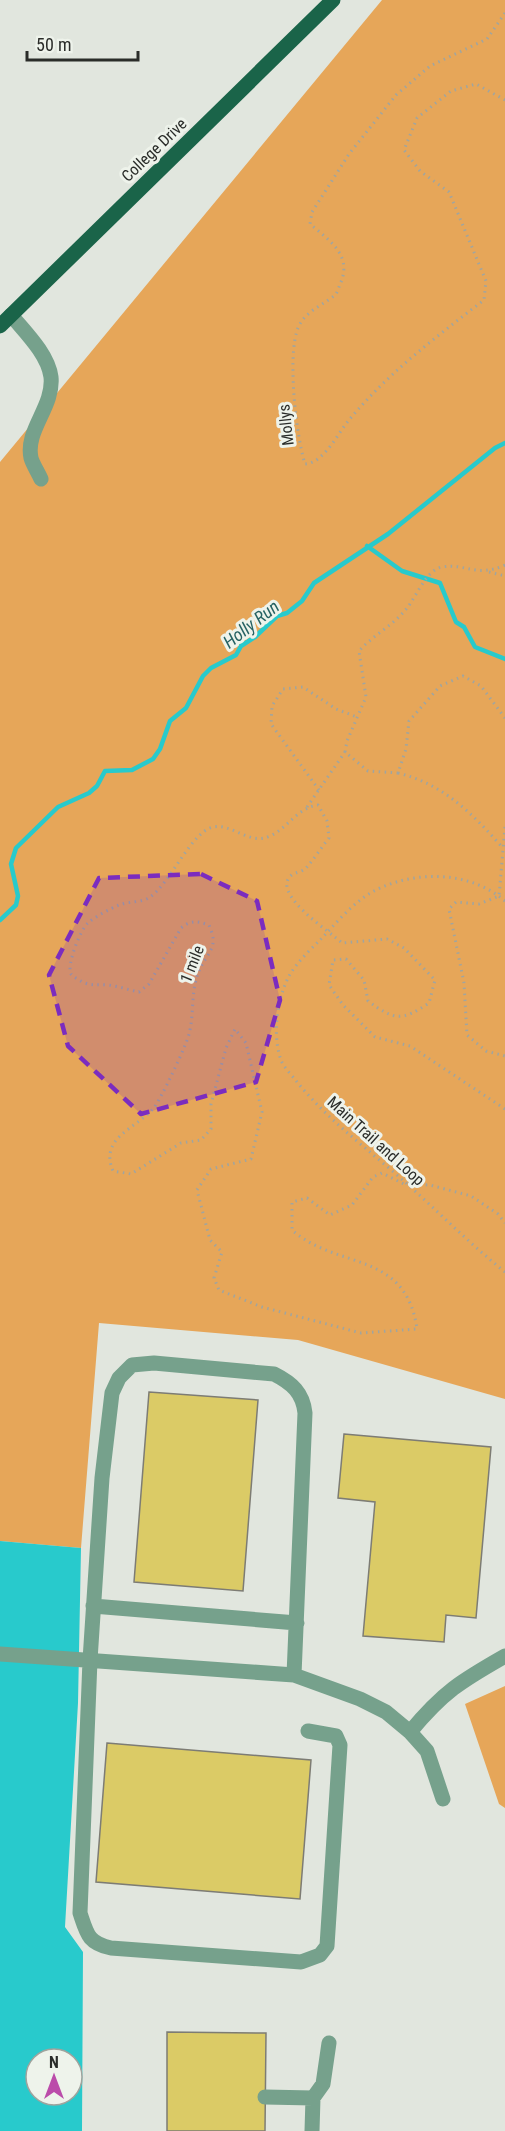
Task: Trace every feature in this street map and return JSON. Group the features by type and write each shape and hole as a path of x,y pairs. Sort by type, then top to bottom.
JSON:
{"main road":[{"name":"College Drive","path":"6,320 333,0"}],"lane":[{"path":"6,320 37,346 51,376 49,397 31,441 31,458 41,479"},
{"path":"294,1675 305,1413 303,1398 288,1380 274,1374 154,1363 132,1365 126,1369 112,1393 102,1478 93,1606 80,1913 88,1935 97,1945 111,1948 301,1962 320,1955 327,1946 340,1745 336,1736 308,1731"},
{"path":"93,1606 297,1623"},
{"path":"0,1654 294,1675 369,1703 386,1712 410,1732 426,1751 443,1799"},
{"path":"410,1732 435,1701 455,1685 505,1656"},
{"path":"312,2131 313,2098 323,2084 329,2043"},
{"path":"265,2097 313,2098"}],"path":[{"name":"Mollys","path":"505,13 487,39 430,66 396,95 349,154 312,212 310,224 340,249 345,272 336,294 314,308 299,326 292,350 299,446 305,464 310,464 325,453 350,419 393,373 484,300 486,281 449,192 420,171 404,150 417,117 451,91 476,84 505,100"},
{"path":"489,572 505,565"},
{"path":"307,807 345,752 366,697 359,651 405,611 432,570 442,566 505,576"},
{"path":"398,772 406,749 409,721 440,686 462,676 480,686 505,718"},
{"path":"319,790 272,724 272,706 283,689 303,687 336,709 357,717"},
{"path":"345,752 368,771 398,772 424,781 449,795 472,813 502,848"},
{"path":"307,807 318,805 327,821 328,838 305,869 293,874 287,885 287,891 297,906 342,943 387,939 404,948 435,980 429,1003 407,1017 390,1016 368,1001 364,981 346,959 333,960 329,985 344,1005 375,1037 410,1046 505,1109"},
{"name":"1 mile","path":"307,807 284,828 267,838 249,837 224,827 209,829 177,860 168,879 148,899 120,904 86,924 70,965 71,974 87,985 108,985 139,992 149,984 181,928 188,922 209,925 213,943 198,972 190,1032 155,1108 118,1137 110,1147 109,1160 113,1171 131,1174 181,1143 201,1140 211,1129 211,1104 226,1048 236,1029 246,1043 262,1112 251,1159 211,1169 197,1190 210,1240 222,1252 214,1278 219,1290 262,1306 361,1333 417,1329 415,1312 397,1283 388,1275 354,1258 304,1240 292,1230 292,1202 307,1198 330,1215 352,1205 373,1177 382,1173 404,1184"},
{"path":"505,827 499,896 479,904 456,902 449,909 464,983 467,1035 486,1051 505,1056"},
{"name":"Main Trail and Loop","path":"505,901 485,887 463,880 432,875 406,879 373,892 355,904 329,930 290,976 279,1005 276,1042 281,1063 329,1119 392,1170 404,1184 436,1209 463,1238 505,1272"},
{"path":"404,1184 430,1185 471,1196 498,1214 505,1222"}],"highlighted area":[{"path":"201,874 257,901 280,1000 256,1082 141,1114 68,1046 49,975 99,878"}],"shaded area":[{"path":"382,0 505,0 505,1399 298,1340 99,1323 81,1548 0,1541 0,462"},
{"path":"505,1686 505,1808 499,1804 465,1704"}],"water":[{"path":"0,1541 81,1548 78,1703 65,1927 83,1952 82,2047 24,2047 24,2107 82,2107 82,2131 0,2131"}],"building":[{"path":"149,1392 258,1400 243,1591 134,1582"},
{"path":"344,1434 491,1447 476,1618 446,1615 444,1642 363,1636 375,1502 338,1498"},
{"path":"107,1743 311,1760 300,1899 96,1882"},
{"path":"167,2032 266,2033 265,2131 167,2131"}],"waterway":[{"name":"Holly Run","path":"0,920 16,905 18,896 11,864 16,848 58,807 89,793 97,786 105,771 132,770 153,759 160,749 170,721 186,708 203,676 211,668 236,655 241,646 255,637 277,616 287,613 302,601 314,583 388,534 495,448 505,443"},
{"path":"367,546 402,571 440,583 456,622 464,627 475,647 505,659"}]}
